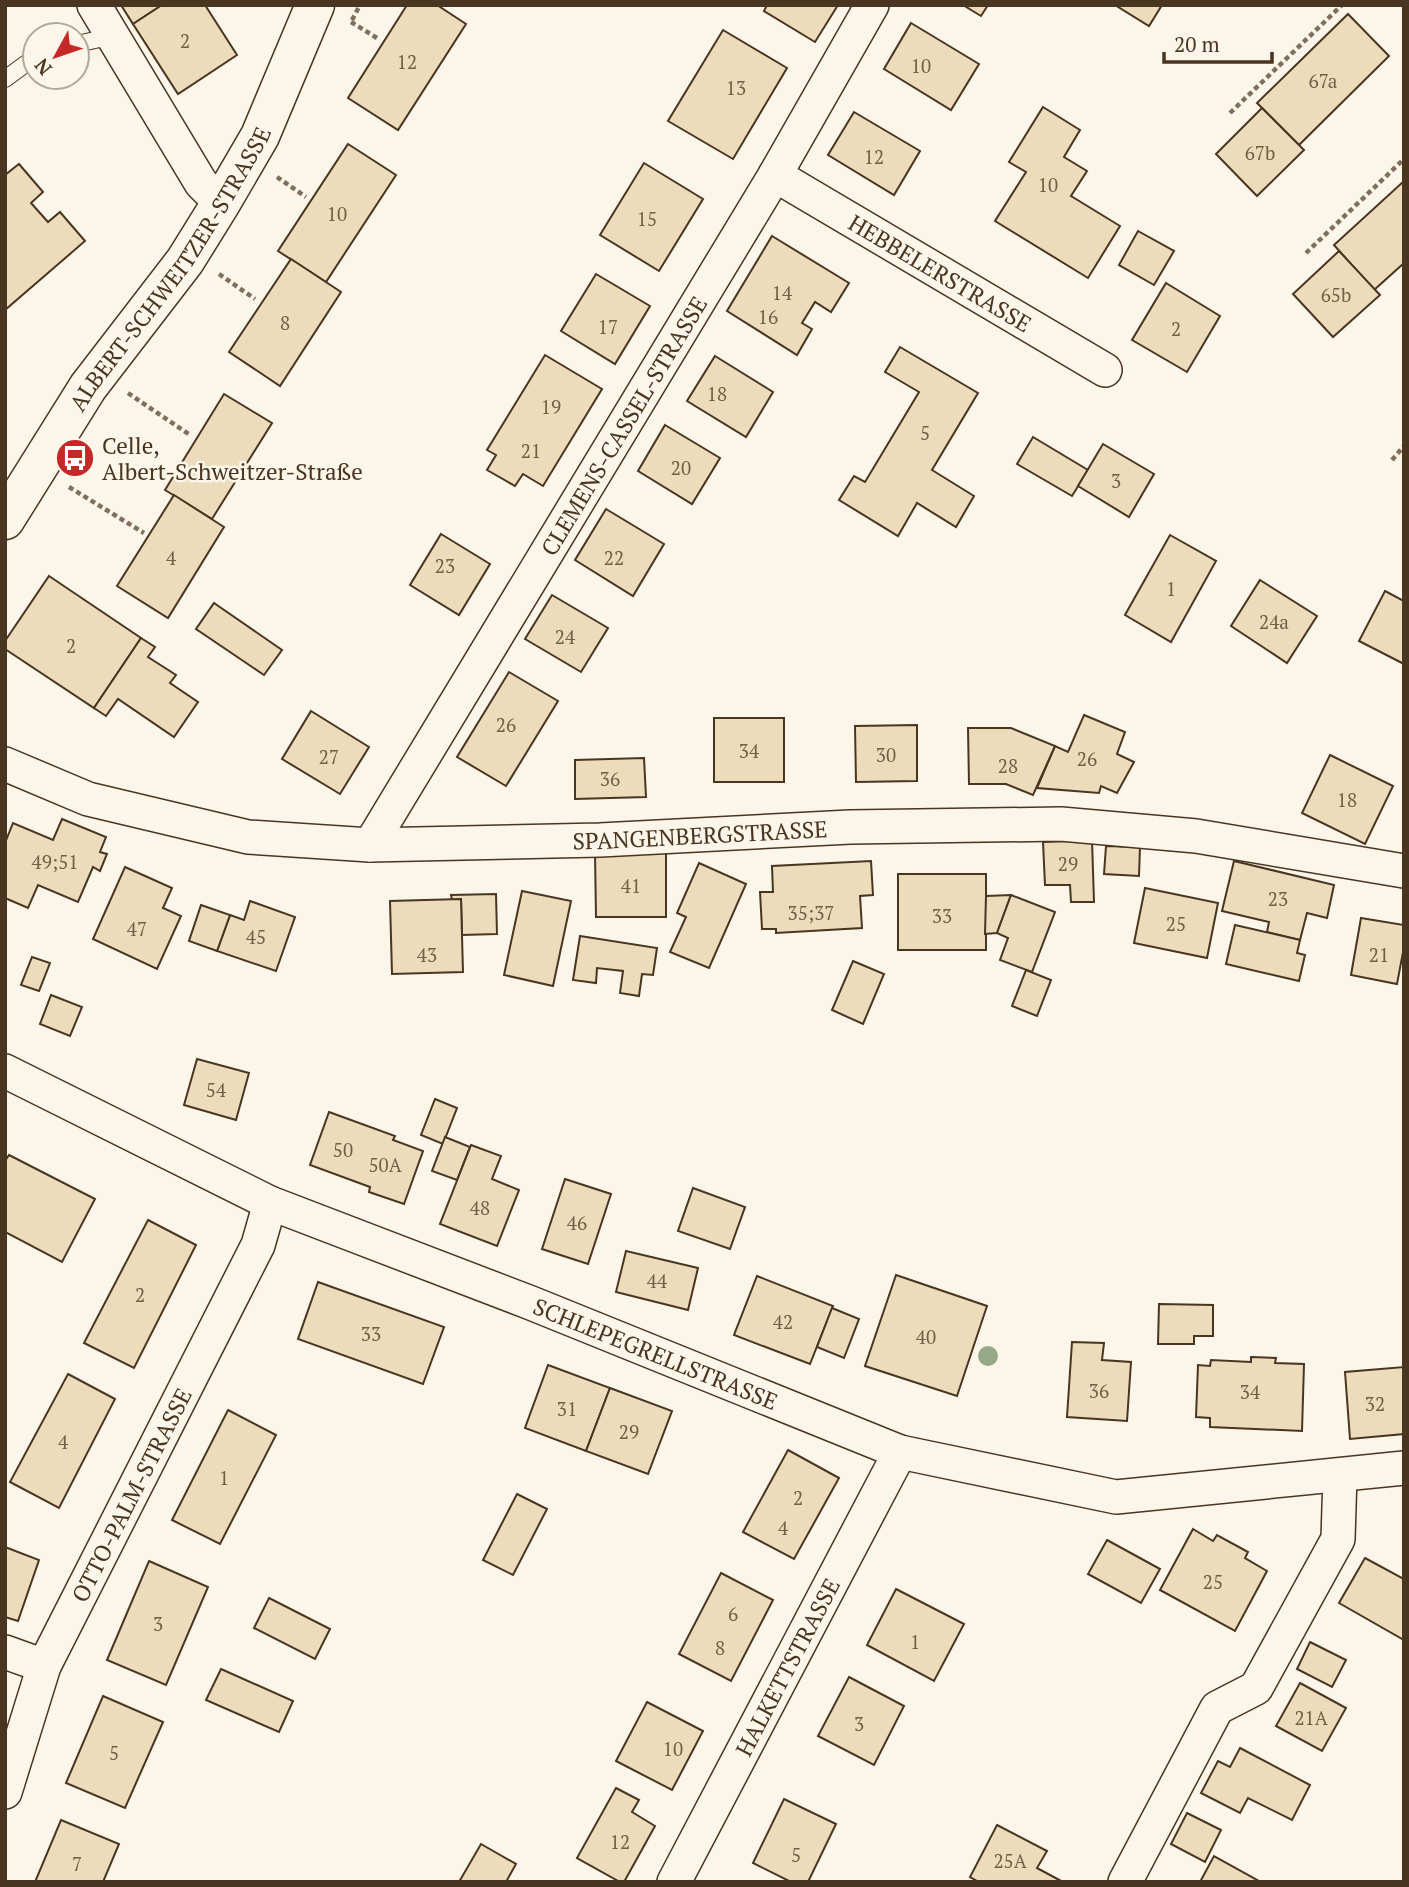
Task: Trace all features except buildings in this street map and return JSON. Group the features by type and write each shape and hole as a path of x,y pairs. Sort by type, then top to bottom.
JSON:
{"street":[{"path":"94,5 201,183 221,203"},
{"name":"ALBERT-SCHWEITZER-STRASSE","path":"5,520 88,387 185,261 221,203 260,136 315,5"},
{"name":"CLEMENS-CASSEL-STRASSE","path":"370,845 775,175 872,5"},
{"name":"HEBBELERSTRASSE","path":"775,175 1104,370"},
{"name":"SPANGENBERGSTRASSE","path":"5,764 88,799 248,837 370,845 600,840 850,827 1061,824 1196,836 1404,872"},
{"name":"SCHLEPEGRELLSTRASSE","path":"5,1071 270,1203 531,1303 900,1452 1116,1497 1404,1468"},
{"name":"OTTO-PALM-STRASSE","path":"5,1793 44,1666 258,1245 270,1203"},
{"name":"HALKETTSTRASSE","path":"674,1882 900,1452"},
{"path":"1125,1882 1217,1708 1256,1688 1338,1539 1340,1475"},
{"path":"5,1652 44,1666"}],"lane":[{"path":"91,41 113,36"},
{"path":"5,79 21,67"}],"path":[{"path":"1230,113 1342,5"},
{"path":"351,22 377,38"},
{"path":"1306,253 1404,159"},
{"path":"277,177 306,197"},
{"path":"218,274 255,299"},
{"path":"127,393 190,435"},
{"path":"1392,460 1404,446"},
{"path":"65,485 144,533"}],"place":[{"name":"Celle, Albert-Schweitzer-Straße","path":"75,458"}]}
